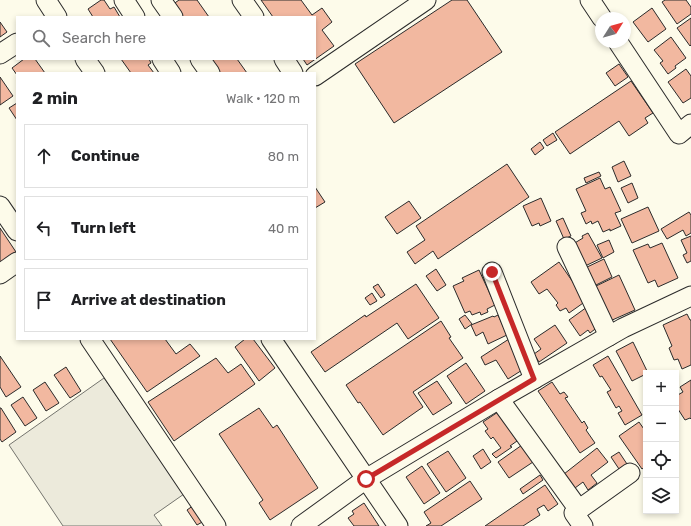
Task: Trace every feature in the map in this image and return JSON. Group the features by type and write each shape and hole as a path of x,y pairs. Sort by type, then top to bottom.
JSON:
{"street":[{"path":"46,0 55,16"},
{"path":"124,0 134,16"},
{"path":"161,0 171,16"},
{"path":"242,0 253,16"},
{"path":"316,75 426,0"},
{"path":"590,0 598,12"},
{"path":"0,54 16,43"},
{"path":"622,48 679,134 691,124"},
{"path":"86,60 94,72"},
{"path":"163,60 170,72"},
{"path":"201,60 209,72"},
{"path":"285,60 293,72"},
{"path":"0,206 16,230"},
{"path":"567,247 609,336"},
{"path":"0,274 16,263"},
{"path":"492,272 534,379"},
{"path":"301,526 366,479 499,399 609,336 691,296"},
{"path":"91,340 216,526"},
{"path":"272,340 398,526"},
{"path":"499,399 581,518 630,472"}],"shaded area":[{"path":"104,378 184,494 154,515 162,526 63,526 9,445"}],"building":[{"path":"101,0 104,0 110,9 114,7 119,16 92,16 88,9"},
{"path":"179,0 197,0 208,16 180,16 172,5"},
{"path":"261,0 301,0 312,15 322,8 332,22 322,30 334,46 316,59 316,16 272,16"},
{"path":"452,0 467,0 502,52 394,123 355,64"},
{"path":"665,0 686,0 691,7 691,14 677,24 662,2"},
{"path":"652,8 666,29 648,42 633,22"},
{"path":"691,18 691,45 690,46 677,28"},
{"path":"0,22 7,32 0,37"},
{"path":"671,37 686,58 675,66 676,68 668,74 660,63 663,61 654,50"},
{"path":"23,60 36,60 44,72 16,72 16,74 12,68"},
{"path":"122,60 150,60 151,63 148,65 153,72 130,72"},
{"path":"210,60 238,60 246,72 217,72"},
{"path":"304,60 314,60 307,65"},
{"path":"619,64 628,77 615,86 606,73"},
{"path":"686,69 691,76 691,98 683,103 668,82"},
{"path":"0,77 13,96 0,105"},
{"path":"631,81 653,113 645,118 648,123 629,136 619,121 570,154 555,132"},
{"path":"16,104 16,118 9,108"},
{"path":"553,133 557,140 547,146 543,140"},
{"path":"540,142 544,148 535,155 531,149"},
{"path":"624,161 631,176 618,182 612,167"},
{"path":"507,164 529,197 438,259 433,251 415,264 407,252 425,240 416,226"},
{"path":"599,172 601,176 586,183 584,178"},
{"path":"600,178 605,189 610,187 621,211 615,213 621,226 610,231 610,229 603,232 598,221 592,224 591,221 586,224 581,213 586,211 576,189"},
{"path":"632,183 638,198 628,203 621,188"},
{"path":"316,188 325,202 316,207"},
{"path":"541,198 551,221 540,226 539,223 532,226 523,206"},
{"path":"409,201 421,218 397,234 385,217"},
{"path":"648,207 659,231 632,243 621,219"},
{"path":"689,212 691,215 691,233 686,236 683,230 667,239 661,229"},
{"path":"563,218 571,236 564,239 556,221"},
{"path":"0,228 16,252 0,263"},
{"path":"588,233 602,258 585,266 573,244"},
{"path":"691,236 691,261 687,263 683,255 687,253 681,240"},
{"path":"609,240 614,252 603,258 597,245"},
{"path":"662,243 678,278 658,287 655,280 648,283 633,250 648,244 650,248"},
{"path":"604,259 612,277 594,286 585,268"},
{"path":"559,262 586,301 569,313 566,308 560,311 556,305 558,303 547,289 539,294 531,282"},
{"path":"436,269 446,285 437,291 426,276"},
{"path":"479,270 495,305 487,309 488,312 481,315 480,312 472,315 470,311 465,313 453,286 464,281 462,278"},
{"path":"619,275 635,310 610,321 594,287"},
{"path":"378,284 385,295 381,298 373,287"},
{"path":"416,284 439,318 408,339 397,323 325,372 311,352 365,315 366,317"},
{"path":"372,293 377,301 370,305 365,298"},
{"path":"587,307 599,326 590,333 588,330 580,336 569,320"},
{"path":"687,314 691,320 691,365 682,369 678,359 674,360 669,348 672,346 663,325"},
{"path":"465,315 472,324 465,329 459,319"},
{"path":"498,315 507,335 488,344 483,332 476,336 471,325"},
{"path":"441,321 451,337 449,338 463,358 413,392 423,407 383,435 346,385"},
{"path":"555,325 567,343 539,362 534,354 541,349 534,339"},
{"path":"509,339 527,367 508,379 496,360 485,365 481,357"},
{"path":"111,340 166,340 176,354 190,344 200,356 147,392"},
{"path":"244,340 254,340 275,368 259,381 235,347"},
{"path":"633,342 647,370 643,370 643,376 632,381 616,351"},
{"path":"0,356 21,387 6,397 0,387"},
{"path":"608,356 642,415 625,425 618,413 622,411 619,406 616,408 607,392 611,390 602,376 600,377 593,365"},
{"path":"216,358 228,373 241,364 255,384 174,441 148,402"},
{"path":"466,363 485,391 466,404 447,376"},
{"path":"66,367 81,391 70,398 54,375"},
{"path":"691,380 691,419 685,420 679,411 679,394 683,392 680,387"},
{"path":"437,381 452,403 433,415 418,393"},
{"path":"45,382 59,403 46,411 33,390"},
{"path":"552,382 560,394 564,392 568,397 565,398 582,423 584,421 588,428 586,430 595,443 580,453 538,391"},
{"path":"23,397 37,418 25,426 11,405"},
{"path":"0,408 16,432 2,442 0,439"},
{"path":"259,408 273,428 277,425 318,488 270,520 259,503 263,500 219,434"},
{"path":"498,412 517,441 510,446 512,447 496,458 492,454 501,448 493,437 491,439 485,431 488,429 483,422"},
{"path":"639,422 643,428 642,469 619,436"},
{"path":"522,445 533,462 509,478 498,462"},
{"path":"597,448 608,462 591,475 597,483 588,490 583,482 575,488 564,474"},
{"path":"483,449 491,462 481,469 473,456"},
{"path":"448,451 466,478 446,492 427,464"},
{"path":"619,452 627,464 619,469 611,457"},
{"path":"422,466 440,493 424,504 406,477"},
{"path":"540,475 543,480 523,494 520,489"},
{"path":"470,481 482,499 441,526 426,526 431,523 424,512"},
{"path":"545,485 558,504 548,511 544,505 537,509 540,515 523,526 485,526"},
{"path":"364,503 379,526 354,526 348,518 354,514 352,511"},
{"path":"194,505 204,521 197,525 187,510"}],"route":[{"path":"366,479 534,379 492,272"}]}
